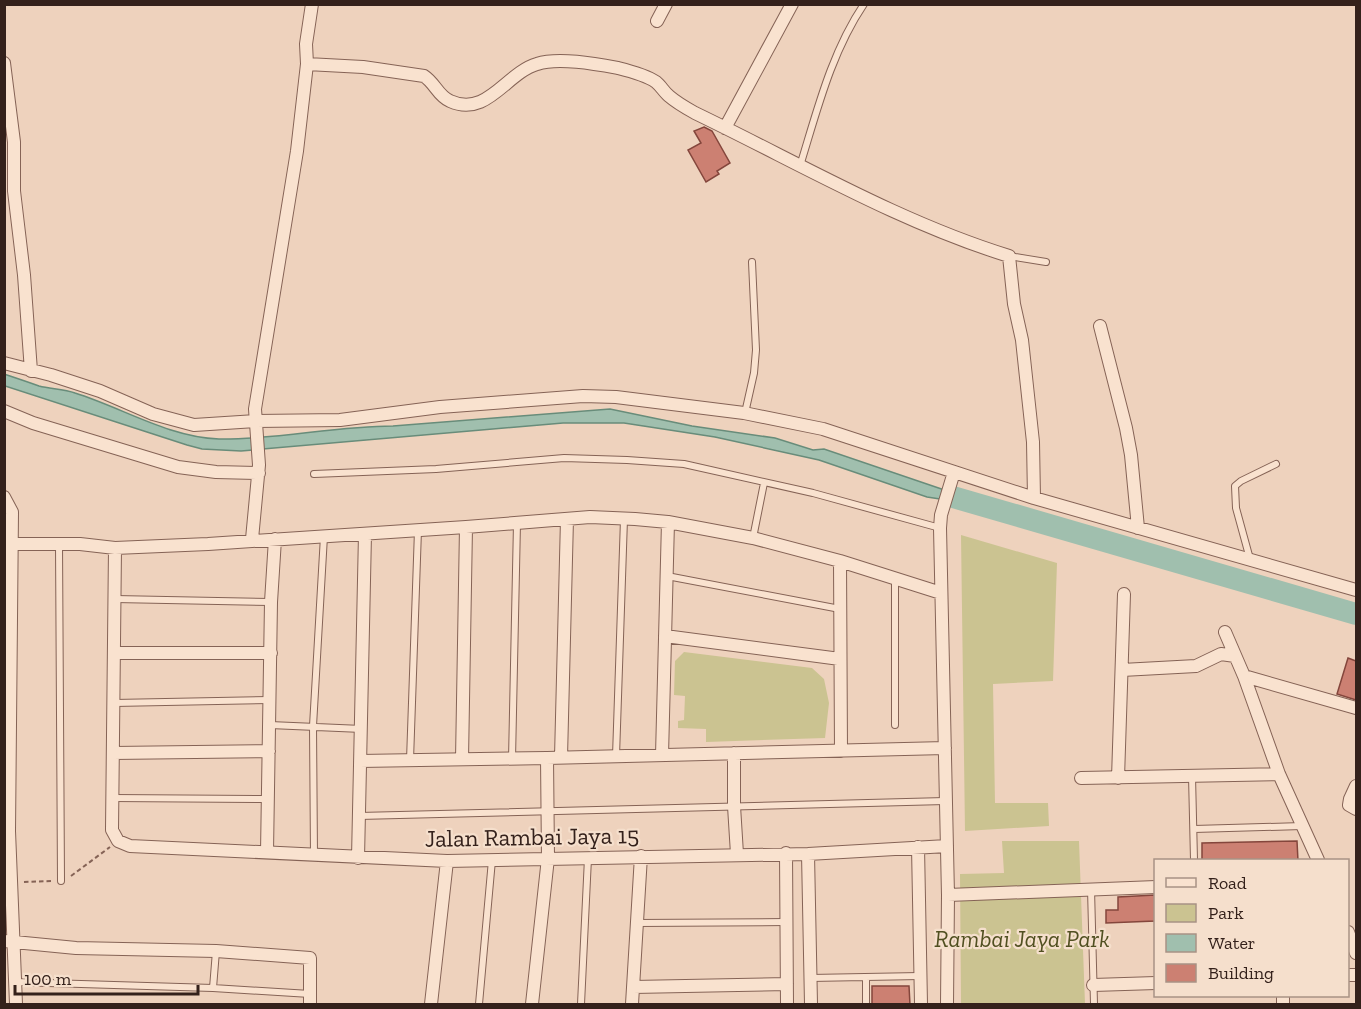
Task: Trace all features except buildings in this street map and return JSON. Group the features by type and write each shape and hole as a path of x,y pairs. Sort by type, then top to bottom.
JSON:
{"street":[{"path":"252,540 259,469 256,402 291,190 312,4"},
{"path":"657,21 666,4"},
{"path":"725,128 792,4"},
{"path":"307,63 363,67 424,76 431,80 442,96 465,105 477,104 535,64 563,61 618,68 656,82 684,107 890,210 944,233 1010,256 1014,304 1022,340 1031,419 1034,498"},
{"path":"4,63 14,142 14,190 24,275 31,371"},
{"path":"1100,326 1126,428 1138,528"},
{"path":"4,363 100,391 174,422 194,426 257,426 340,420 440,407 583,396 744,413 823,429 919,462 953,477 1356,590"},
{"path":"4,411 33,423 178,467 216,472 259,469"},
{"path":"947,1005 948,895 940,528 941,515 953,477"},
{"path":"4,497 12,512 13,544 8,580 7,831 9,942 16,1005"},
{"path":"13,544 59,544 115,548 365,534 567,519 624,518 668,522 753,538 840,561 941,593"},
{"path":"561,757 567,519"},
{"path":"662,755 668,522"},
{"path":"462,759 466,527"},
{"path":"358,858 365,534"},
{"path":"267,852 271,602 275,539"},
{"path":"112,798 115,548"},
{"path":"840,561 840,751"},
{"path":"1118,778 1124,594"},
{"path":"1225,632 1244,676 1279,774 1317,859"},
{"path":"665,636 840,659"},
{"path":"115,653 271,653"},
{"path":"1122,670 1196,666 1221,654 1235,656"},
{"path":"1244,676 1356,708"},
{"path":"360,761 547,759 945,748"},
{"path":"113,753 269,751"},
{"path":"734,753 737,854"},
{"path":"532,1005 548,858 547,759"},
{"path":"1081,778 1279,774"},
{"path":"1356,786 1350,799 1350,805 1356,809"},
{"name":"Jalan Rambai Jaya 15","path":"112,798 112,830 118,841 130,846 170,849 447,861 808,854 947,846"},
{"path":"918,847 921,1005"},
{"path":"786,853 787,1005"},
{"path":"808,854 810,1005"},
{"path":"632,1005 641,856"},
{"path":"431,1005 447,861"},
{"path":"948,895 1154,887"},
{"path":"1349,937 1356,953"},
{"path":"9,942 76,948 216,951 310,958 310,999"},
{"path":"1093,985 1154,983"},
{"path":"633,987 787,984"}],"lane":[{"path":"800,166 837,53 850,25 864,4"},
{"path":"1010,256 1046,262"},
{"path":"744,413 754,373 756,350 752,262"},
{"path":"314,474 436,469 564,458 627,459 684,464 813,493 940,528"},
{"path":"1250,560 1236,508 1235,486 1276,464"},
{"path":"753,538 764,483"},
{"path":"616,756 624,518"},
{"path":"512,759 518,522"},
{"path":"410,760 418,530"},
{"path":"314,856 313,726 324,535"},
{"path":"59,544 61,881"},
{"path":"667,576 840,609"},
{"path":"895,578 895,725"},
{"path":"114,599 271,602"},
{"path":"114,703 270,700"},
{"path":"270,725 362,729"},
{"path":"1192,776 1194,859"},
{"path":"112,798 268,799"},
{"path":"359,816 946,801"},
{"path":"1194,829 1302,826"},
{"path":"581,1005 588,857"},
{"path":"479,1005 492,860"},
{"path":"1091,889 1094,1005"},
{"path":"637,923 787,922"},
{"path":"213,988 216,951"},
{"path":"810,978 921,976"},
{"path":"866,977 866,1005"},
{"path":"15,982 213,988 310,999"}],"green space":[{"path":"961,535 1057,563 1053,681 993,684 995,803 1048,803 1049,826 965,831"},
{"path":"684,652 812,668 824,679 829,703 825,738 706,742 706,729 678,728 678,721 684,720 685,696 674,695 675,661"},
{"name":"Rambai Jaya Park","path":"1002,841 1079,841 1085,1004 961,1004 960,874 1004,873"}],"water":[{"path":"4,374 39,386 93,399 164,428 219,439 610,409 692,426 775,438 813,450 824,449 968,498 966,503 927,497 819,460 715,437 624,423 563,423 241,451 202,449 5,386"}],"waterway":[{"path":"953,497 1356,614"}]}
